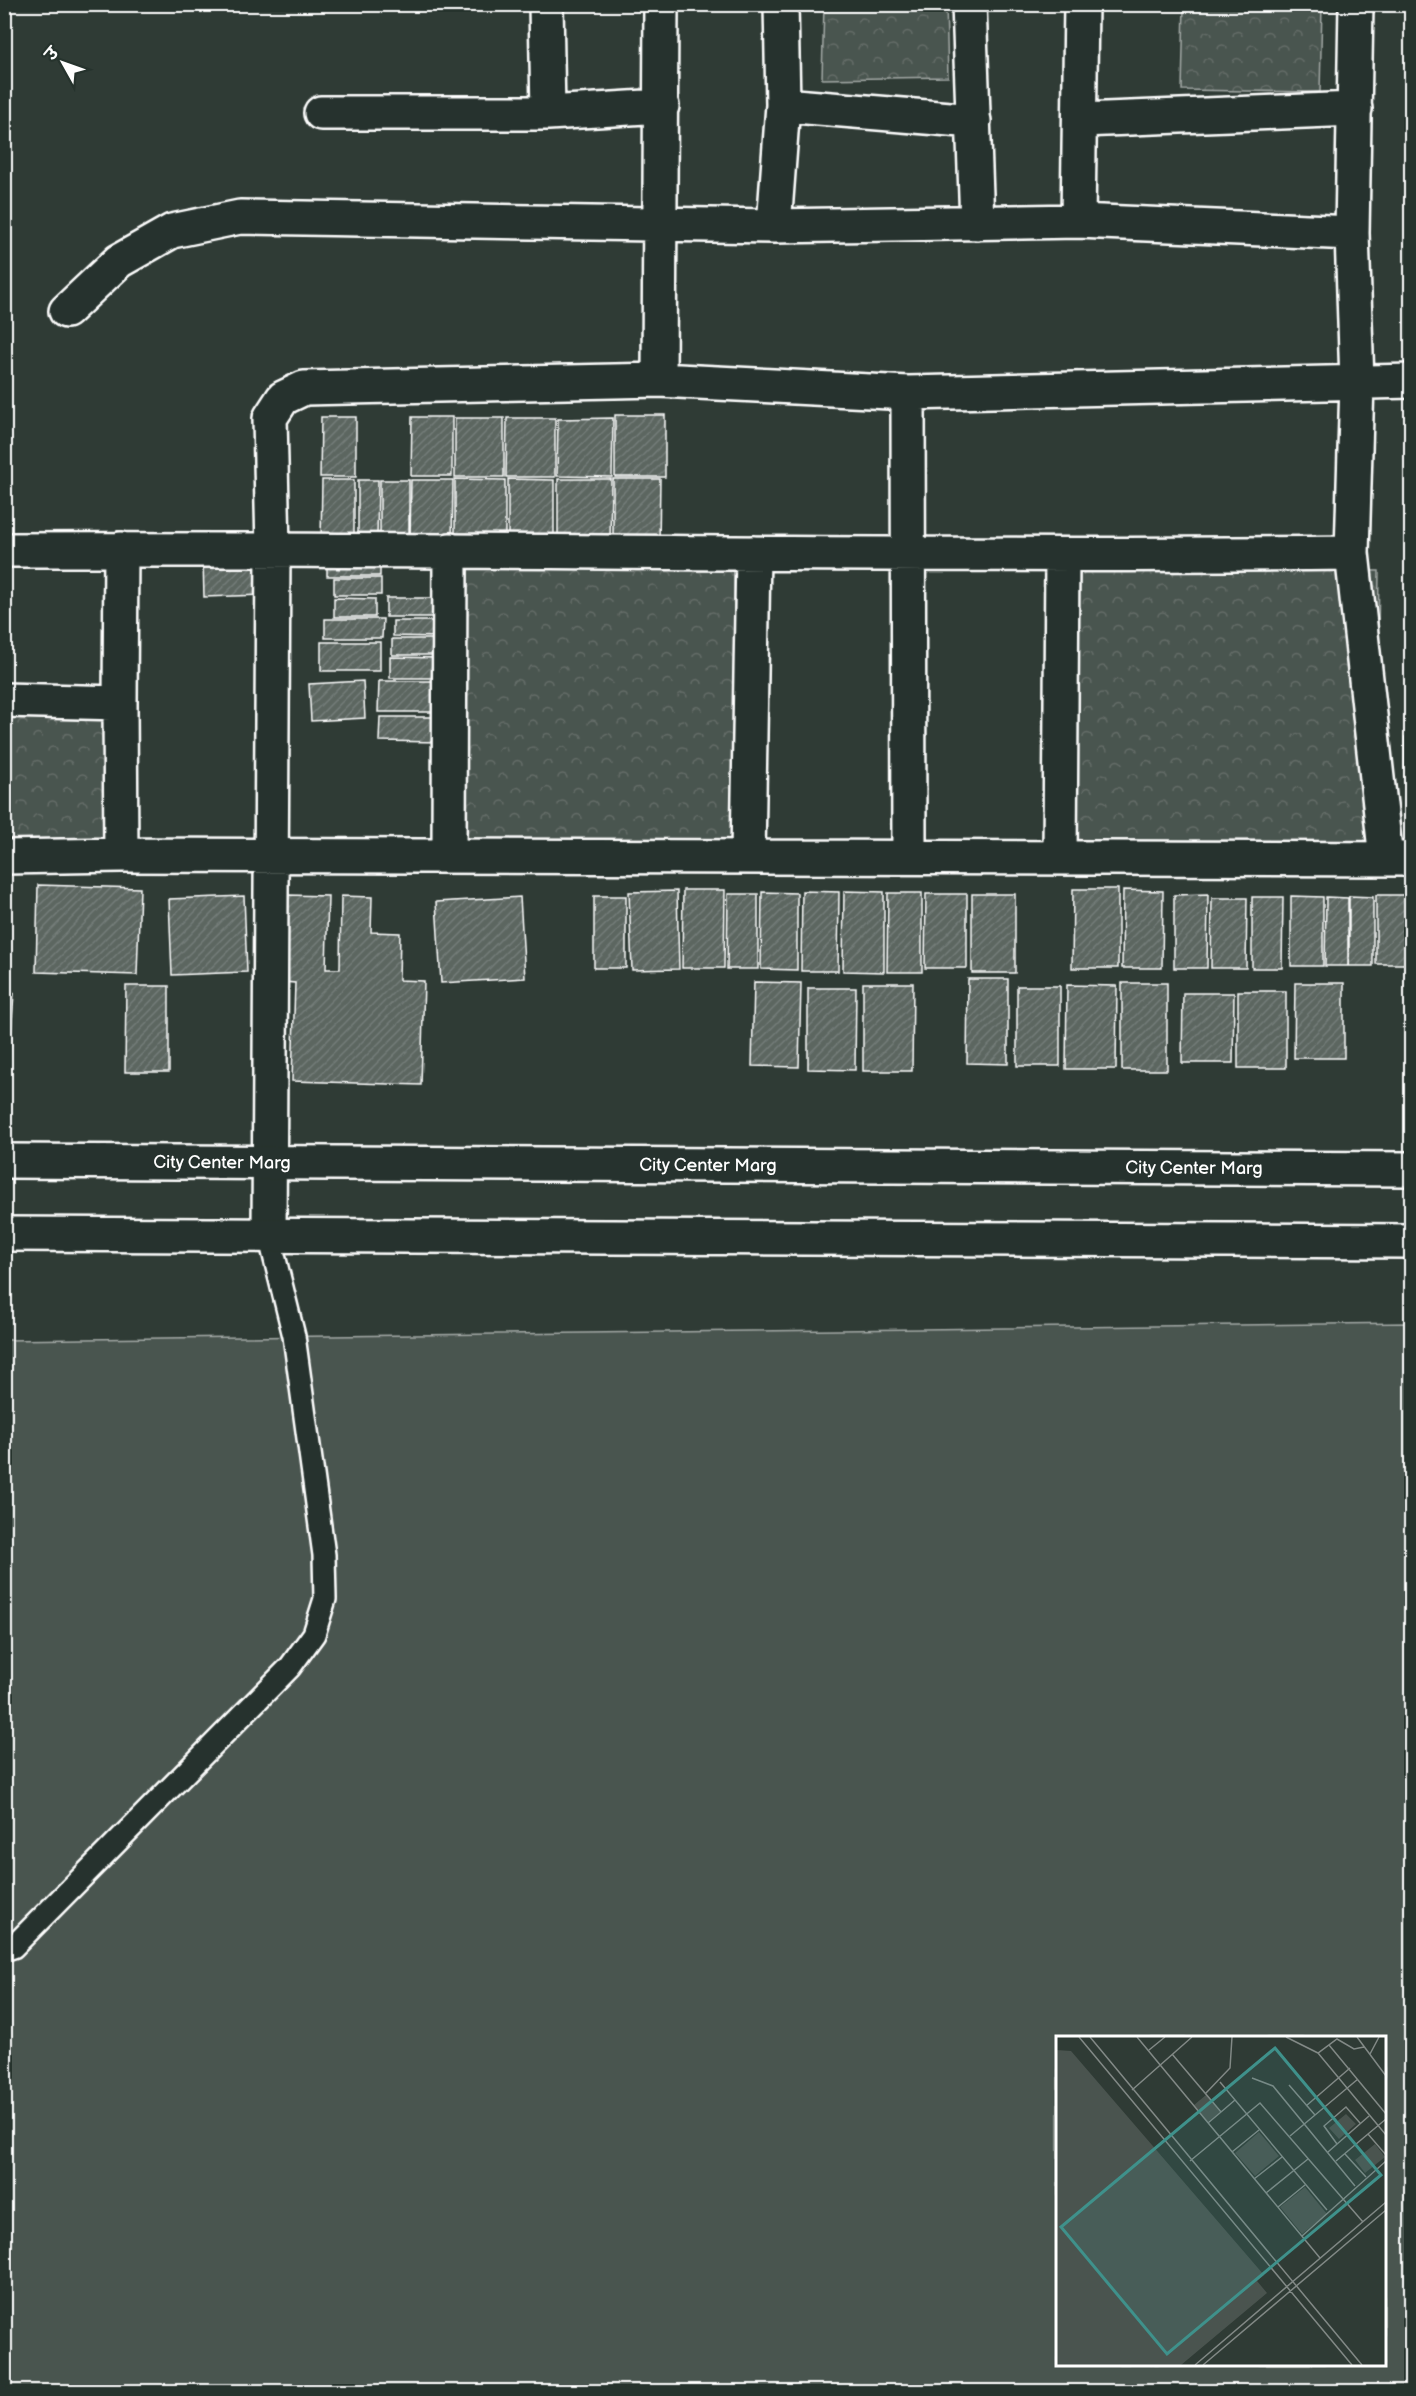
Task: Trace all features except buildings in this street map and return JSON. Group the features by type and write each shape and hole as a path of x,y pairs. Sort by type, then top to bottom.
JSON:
{"street":[{"path":"546,4 548,112"},
{"path":"659,380 658,225 662,106 662,4"},
{"path":"774,226 783,105 781,4"},
{"path":"969,4 977,223"},
{"path":"1078,221 1082,4"},
{"path":"4,857 449,855 1399,859 1352,553 1357,382 1352,233 1356,4"},
{"path":"783,105 974,121"},
{"path":"321,113 548,112 662,106"},
{"path":"1081,120 1232,112 1355,110"},
{"path":"66,311 119,261 172,231 240,217 774,226 1078,221 1352,233"},
{"path":"269,1235 273,549 270,418 283,398 303,388 659,380 908,393 1412,381"},
{"path":"908,393 909,857"},
{"path":"121,549 121,855"},
{"path":"4,550 450,550 1062,556 1352,553"},
{"path":"449,855 450,550"},
{"path":"748,856 753,553"},
{"path":"1060,858 1062,556"},
{"path":"4,700 120,703"},
{"name":"City Center Marg","path":"4,1161 1412,1169"},
{"path":"4,1234 1412,1241"}],"lane":[{"path":"4,1950 13,1947 290,1667 314,1634 326,1599 324,1555 294,1336 269,1235"}],"green space":[{"path":"824,5 946,5 948,77 822,79"},
{"path":"1184,5 1322,5 1320,92 1182,90"},
{"path":"466,564 734,564 733,840 464,839"},
{"path":"1079,568 1379,571 1375,844 1075,841"},
{"path":"5,712 113,713 112,848 5,847"},
{"path":"1411,1323 1411,2391 5,2391 4,1340"}]}
